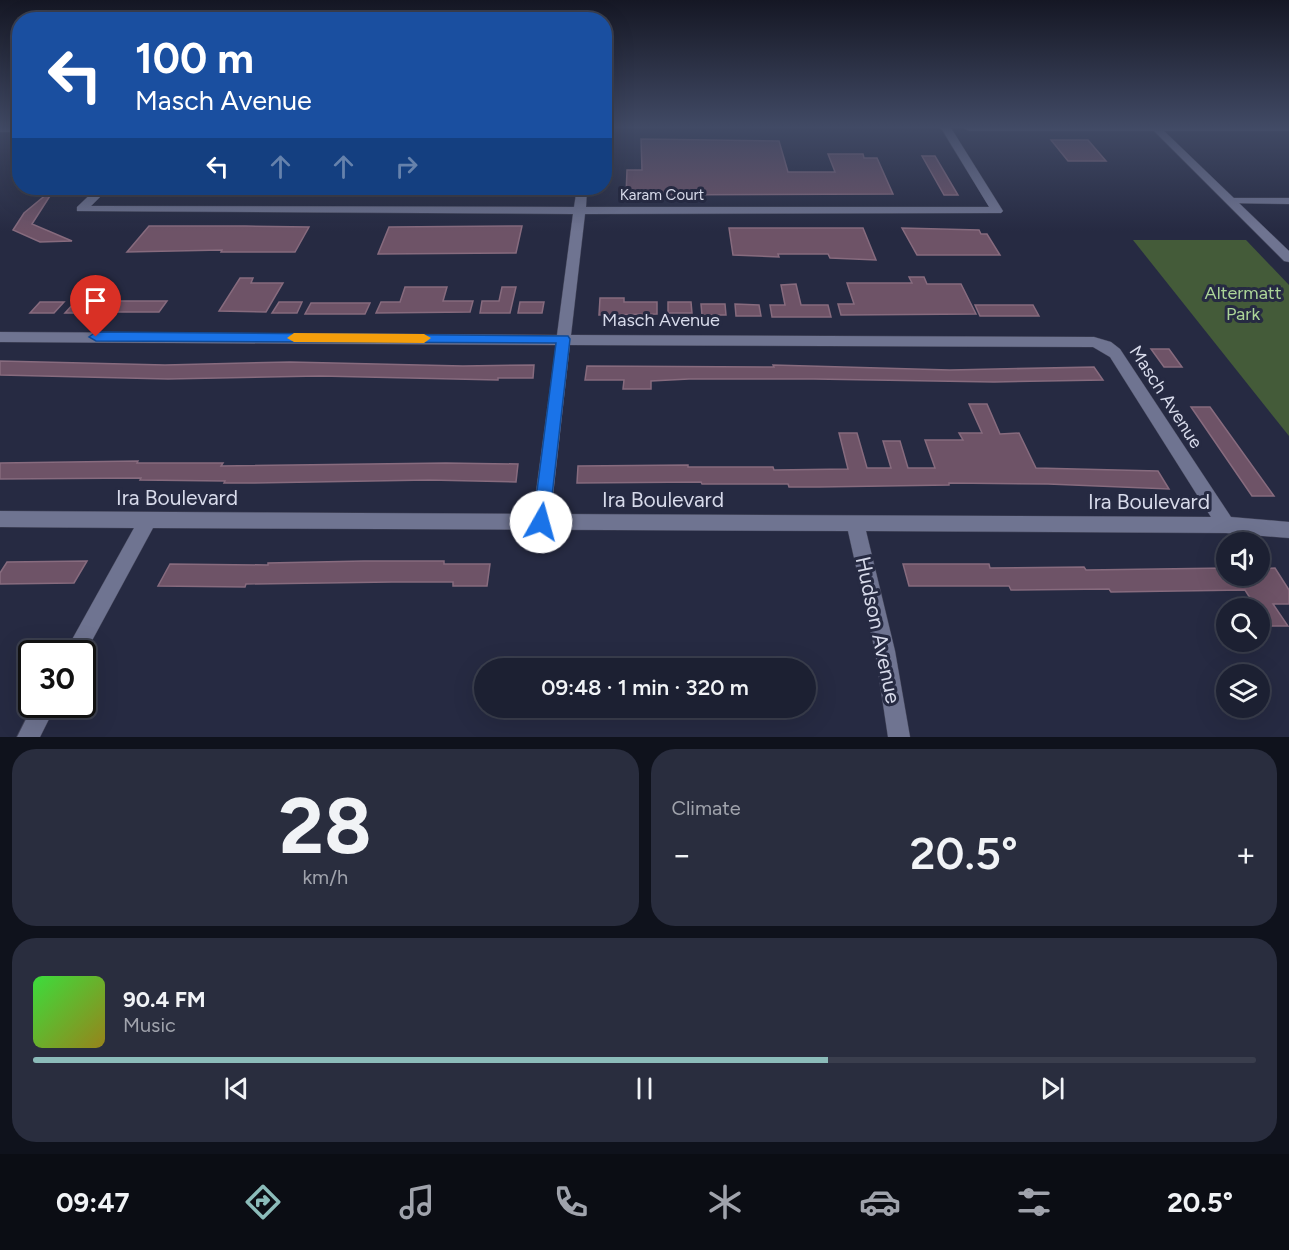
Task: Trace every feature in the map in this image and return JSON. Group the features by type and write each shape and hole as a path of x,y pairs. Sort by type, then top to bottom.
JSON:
{"street":[{"name":"Karam Court","path":"96,195 81,209 997,211 967,162"},
{"path":"1191,162 1289,258"},
{"path":"541,522 581,195"},
{"path":"1231,201 1289,201"},
{"name":"Masch Avenue","path":"0,336 1067,341 1101,344 1115,353 1226,525"},
{"name":"Ira Boulevard","path":"0,519 1226,525 1289,530"},
{"path":"82,640 148,520"},
{"name":"Hudson Avenue","path":"855,523 885,651 899,737"},
{"path":"28,737 38,718"}],"green space":[{"name":"Altermatt Park","path":"1133,240 1246,240 1289,285 1289,436"}],"building":[{"path":"642,162 785,162 788,172 835,172 831,162 879,162 893,194 626,195 627,170 642,170"},
{"path":"926,162 939,162 958,195 944,195"},
{"path":"48,195 32,224 72,241 40,242 13,230 24,213"},
{"path":"149,226 309,227 295,252 221,252 222,250 127,252"},
{"path":"522,226 516,253 378,254 389,227"},
{"path":"729,228 863,228 876,260 830,258 828,254 778,254 779,257 733,255"},
{"path":"902,228 979,230 981,234 987,234 1000,255 917,255"},
{"path":"909,277 924,277 927,284 961,284 976,314 841,315 838,304 854,304 847,283 912,283"},
{"path":"240,278 253,278 251,283 283,283 266,312 219,311"},
{"path":"796,284 801,305 828,305 831,317 772,317 770,305 785,305 781,285"},
{"path":"405,287 447,287 443,301 473,301 470,312 376,313 381,302 400,302"},
{"path":"502,287 516,287 510,313 480,313 482,301 499,301"},
{"path":"600,298 624,298 624,302 657,302 657,314 599,315"},
{"path":"109,301 167,301 159,312 100,312"},
{"path":"40,302 64,302 54,313 30,313"},
{"path":"75,302 99,302 90,313 65,313"},
{"path":"279,302 302,302 297,313 272,313"},
{"path":"520,302 544,302 542,313 518,313"},
{"path":"668,302 691,302 692,313 668,313"},
{"path":"311,303 370,303 365,314 305,314"},
{"path":"701,304 725,304 726,315 702,315"},
{"path":"735,304 759,305 761,316 736,316"},
{"path":"975,305 1033,305 1039,316 980,316"},
{"path":"1151,349 1169,349 1182,367 1164,367"},
{"path":"0,361 165,365 290,362 463,366 534,365 533,378 498,378 498,380 320,376 168,379 0,375"},
{"path":"773,365 950,370 1094,367 1103,380 994,382 689,379 651,381 651,389 623,389 624,380 585,380 587,366 774,367"},
{"path":"969,404 987,404 1000,434 1019,433 1036,468 1158,471 1169,489 1048,484 949,483 949,485 789,487 788,484 702,484 701,482 577,483 578,466 688,465 688,467 773,467 774,470 848,469 839,433 857,433 867,468 891,468 883,441 900,441 908,468 935,468 925,440 963,440 959,433 982,433"},
{"path":"1191,407 1210,407 1274,496 1252,496"},
{"path":"138,461 137,463 223,463 221,466 518,464 516,482 429,480 224,483 225,481 140,480 141,478 0,479 0,463"},
{"path":"87,561 74,583 0,584 0,573 7,562"},
{"path":"444,561 444,564 490,564 487,586 453,586 453,582 392,582 246,584 245,587 158,586 170,564 268,565 268,563"},
{"path":"903,564 989,564 990,568 1084,567 1086,570 1216,568 1216,586 1270,586 1270,568 1275,568 1289,590 1289,604 1273,604 1288,626 1270,626 1270,598 1250,598 1245,590 1111,592 1109,589 1011,590 1009,586 909,586"}],"slow traffic":[{"path":"294,338 424,338"}],"route":[{"path":"96,337 563,339 541,522"}]}
